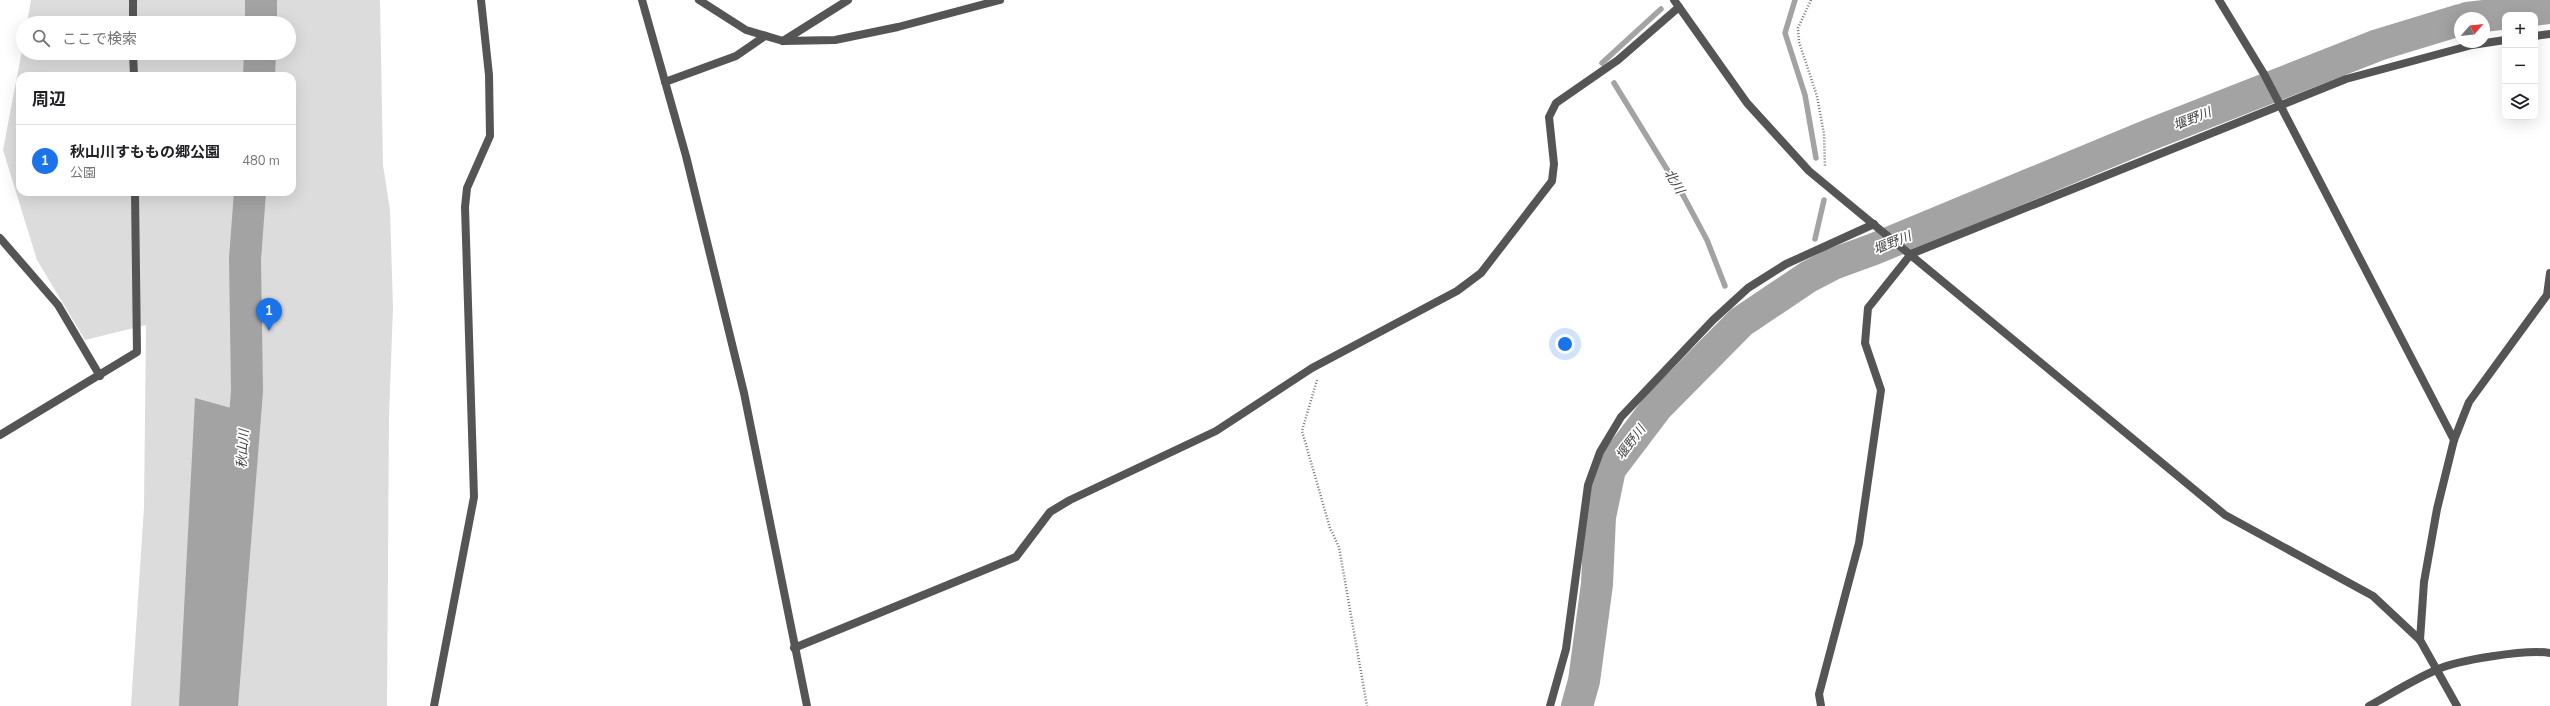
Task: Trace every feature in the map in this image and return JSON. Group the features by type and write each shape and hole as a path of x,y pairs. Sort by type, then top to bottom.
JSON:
{"street":[{"path":"133,0 133,16"},
{"path":"434,706 474,497 465,206 467,188 490,136 489,75 481,0"},
{"path":"642,0 686,156 744,393 794,648 807,706"},
{"path":"699,0 746,30 783,41 835,40 898,27 1000,0"},
{"path":"783,41 848,0"},
{"path":"2219,0 2264,74 2454,440"},
{"path":"794,648 1016,557 1050,512 1070,500 1216,430 1317,366 1457,291 1481,274 1552,181 1554,164 1549,117 1556,103 1618,60 1676,3 1747,103 1809,171 2225,515 2374,596 2420,640 2438,669 2457,706"},
{"path":"2538,36 2550,34"},
{"path":"665,82 736,56 764,36"},
{"path":"1821,706 1820,694 1859,543 1881,390 1865,343 1868,308 1908,252 2280,104 2346,80 2472,45 2502,40"},
{"path":"133,60 134,72"},
{"path":"0,435 100,376 137,352 135,196"},
{"path":"1550,706 1566,649 1588,485 1600,452 1621,417 1713,320 1748,288 1786,264 1876,226"},
{"path":"0,238 58,305 100,376"},
{"path":"2420,640 2426,574 2437,509 2454,440 2469,402 2547,295 2550,273"},
{"path":"2369,706 2438,669 2495,656 2539,651 2550,653"}],"path":[{"path":"1811,0 1798,28 1800,42 1817,96 1824,134 1825,184"},
{"path":"1317,366 1317,387 1306,414 1302,431 1330,528 1340,548 1367,706"}],"shaded area":[{"path":"31,0 380,0 383,165 390,210 393,308 389,416 387,706 131,706 144,507 146,325 85,340 37,260 17,196 296,196 296,72 18,72 20,60 296,60 296,16 28,16"},
{"path":"16,82 16,192 3,150"},
{"path":"195,398 231,408 212,706 179,706"}],"waterway":[{"name":"秋山川","path":"261,0 261,16"},
{"path":"1795,0 1785,33 1805,95 1816,158"},
{"name":"堰野川","path":"2490,15 2550,8"},
{"name":"北川","path":"1602,63 1661,9"},
{"name":"堰野川","path":"1577,706 1584,681 1597,584 1600,517 1610,469 1657,407 1741,322 1808,277 1833,264 1874,249 2149,135 2378,45 2454,22"},
{"name":"秋山川","path":"259,72 260,60"},
{"name":"北川","path":"1614,83 1684,197 1707,240 1725,286"},
{"name":"秋山川","path":"222,706 247,391 245,259 250,196"},
{"path":"1815,239 1824,200"},
{"name":"堰野川","path":"1789,288 1797,275"}],"place":[{"name":"秋山川すももの郷公園","path":"269,331"}]}
